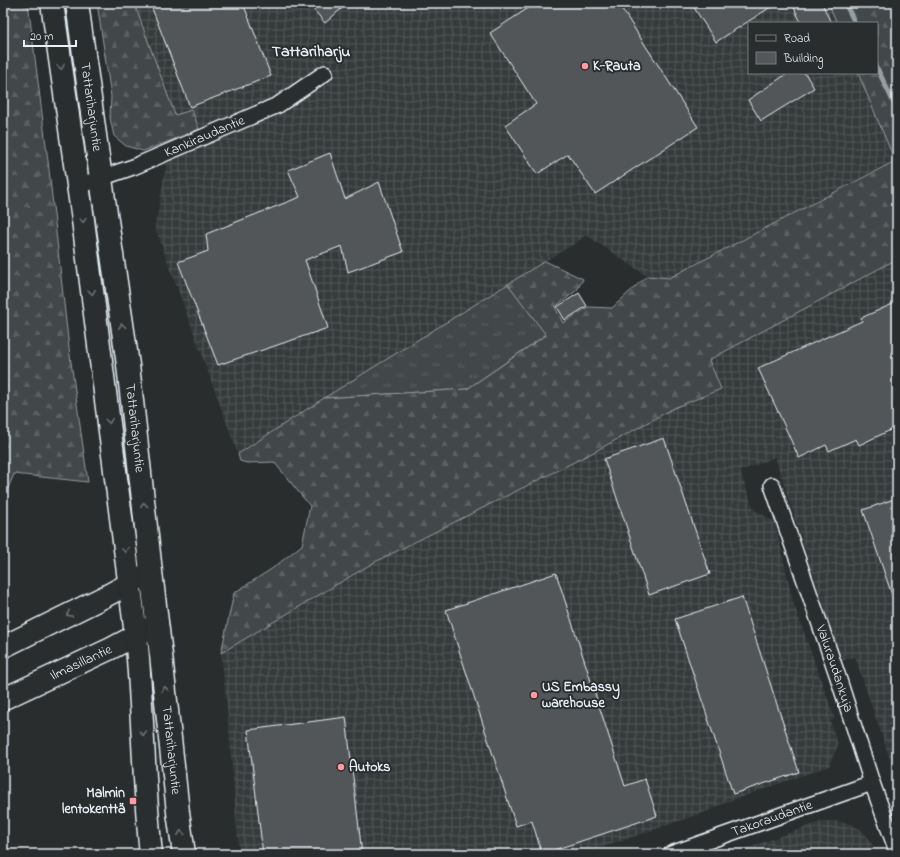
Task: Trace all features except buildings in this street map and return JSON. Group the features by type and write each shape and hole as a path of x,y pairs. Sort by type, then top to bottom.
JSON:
{"main road":[{"name":"Tattariharjuntie","path":"52,3 78,186 136,635 147,816 152,854"},
{"name":"Tattariharjuntie","path":"77,3 128,365 184,854"},
{"path":"3,647 151,572"},
{"name":"Ilmasillantie","path":"3,699 110,649 157,624"}],"street":[{"name":"Kankiraudantie","path":"78,186 133,167 278,105 325,73"},
{"name":"Valuraudankuja","path":"772,485 837,674 872,783 897,851"},
{"name":"Takoraudantie","path":"671,854 872,783"}],"shaded area":[{"path":"134,3 828,3 837,22 748,22 748,74 858,74 895,160 669,278 647,276 586,235 576,243 238,454 155,227 175,116"},
{"path":"897,259 897,780 855,657 841,661 775,457 740,471 754,510 775,522 793,602 835,719 830,721 838,745 829,766 719,805 711,810 583,854 239,854 221,653 373,563 592,453 674,408 721,389 709,360"},
{"path":"823,821 851,824 863,831 871,842 875,854 730,854"}],"green space":[{"path":"3,3 28,3 48,161 69,348 88,482 14,474 3,500"},
{"path":"97,3 134,3 175,115 192,110 199,129 143,151 126,146 114,136 110,118 111,96"},
{"path":"828,3 897,3 897,259 709,360 721,389 674,408 592,453 373,563 221,653 234,593 273,568 302,545 310,506 274,462 247,463 240,461 238,454 324,398 467,389 546,335 508,284 545,261 583,279 577,290 555,307 563,323 588,307 612,308 647,276 669,278 895,161 858,74 878,74 878,22 837,22"},
{"path":"508,284 547,334 467,389 324,398"}],"waterway":[{"path":"845,3 854,22"},
{"path":"878,70 897,109"}],"place":[{"name":"K-Rauta","path":"585,66"},
{"name":"US Embassy warehouse","path":"534,695"},
{"name":"Autoks","path":"341,767"},
{"name":"Malmin lentokenttä","path":"133,801"}],"district":[{"name":"Tattariharju","path":"311,52"}]}
